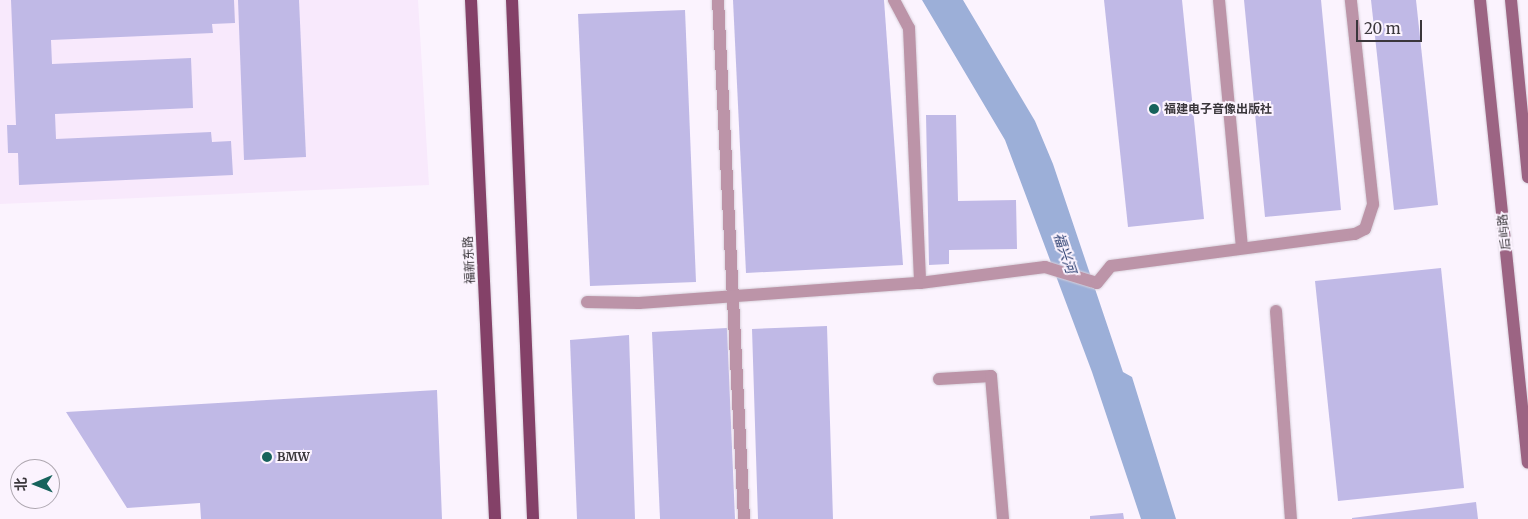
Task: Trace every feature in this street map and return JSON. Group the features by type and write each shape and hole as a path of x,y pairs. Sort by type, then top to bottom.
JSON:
{"main road":[{"name":"福新东路","path":"471,0 495,519"},
{"path":"512,0 533,519"},
{"name":"后屿路","path":"1480,0 1528,463"},
{"path":"1511,0 1528,177"}],"lane":[{"path":"718,0 744,519"},
{"path":"894,0 909,28 920,283"},
{"path":"1219,0 1242,248"},
{"path":"586,302 639,303 920,283 1045,267 1097,283 1111,266 1355,234 1365,229 1371,218 1373,204 1351,0"},
{"path":"1276,311 1291,519"},
{"path":"939,379 992,376 1003,519"}],"shaded area":[{"path":"0,0 418,0 429,185 0,204"}],"water":[{"name":"福兴河","path":"922,0 963,0 1035,121 1053,164 1123,372 1132,377 1176,519 1141,519 1092,372 1005,140"}],"building":[{"path":"11,0 234,0 235,23 212,24 213,33 51,40 52,64 191,58 193,108 55,114 56,139 211,132 212,142 231,141 233,175 19,185 18,153 8,153 7,125 16,125"},
{"path":"238,0 299,0 306,157 244,160"},
{"path":"733,0 884,0 903,265 746,273"},
{"name":"福建电子音像出版社","path":"1104,0 1182,0 1204,219 1128,227"},
{"name":"福建电子音像出版社","path":"1244,0 1321,0 1341,210 1265,217"},
{"path":"1371,0 1416,0 1438,205 1394,210"},
{"path":"685,10 696,282 590,286 578,14"},
{"path":"926,115 956,115 958,201 1016,200 1017,249 949,250 949,264 929,265"},
{"path":"1441,268 1464,488 1338,501 1315,281"},
{"path":"827,326 833,519 758,519 752,329"},
{"path":"727,328 735,519 660,519 652,332"},
{"path":"629,335 635,519 577,519 570,340"},
{"name":"BMW","path":"437,390 442,519 201,519 200,503 127,508 66,412"},
{"path":"1476,502 1478,519 1352,519 1352,518"},
{"path":"1123,513 1124,519 1090,519 1090,516"}],"place":[{"name":"福建电子音像出版社","path":"1154,109"},
{"name":"BMW","path":"267,457"}]}
